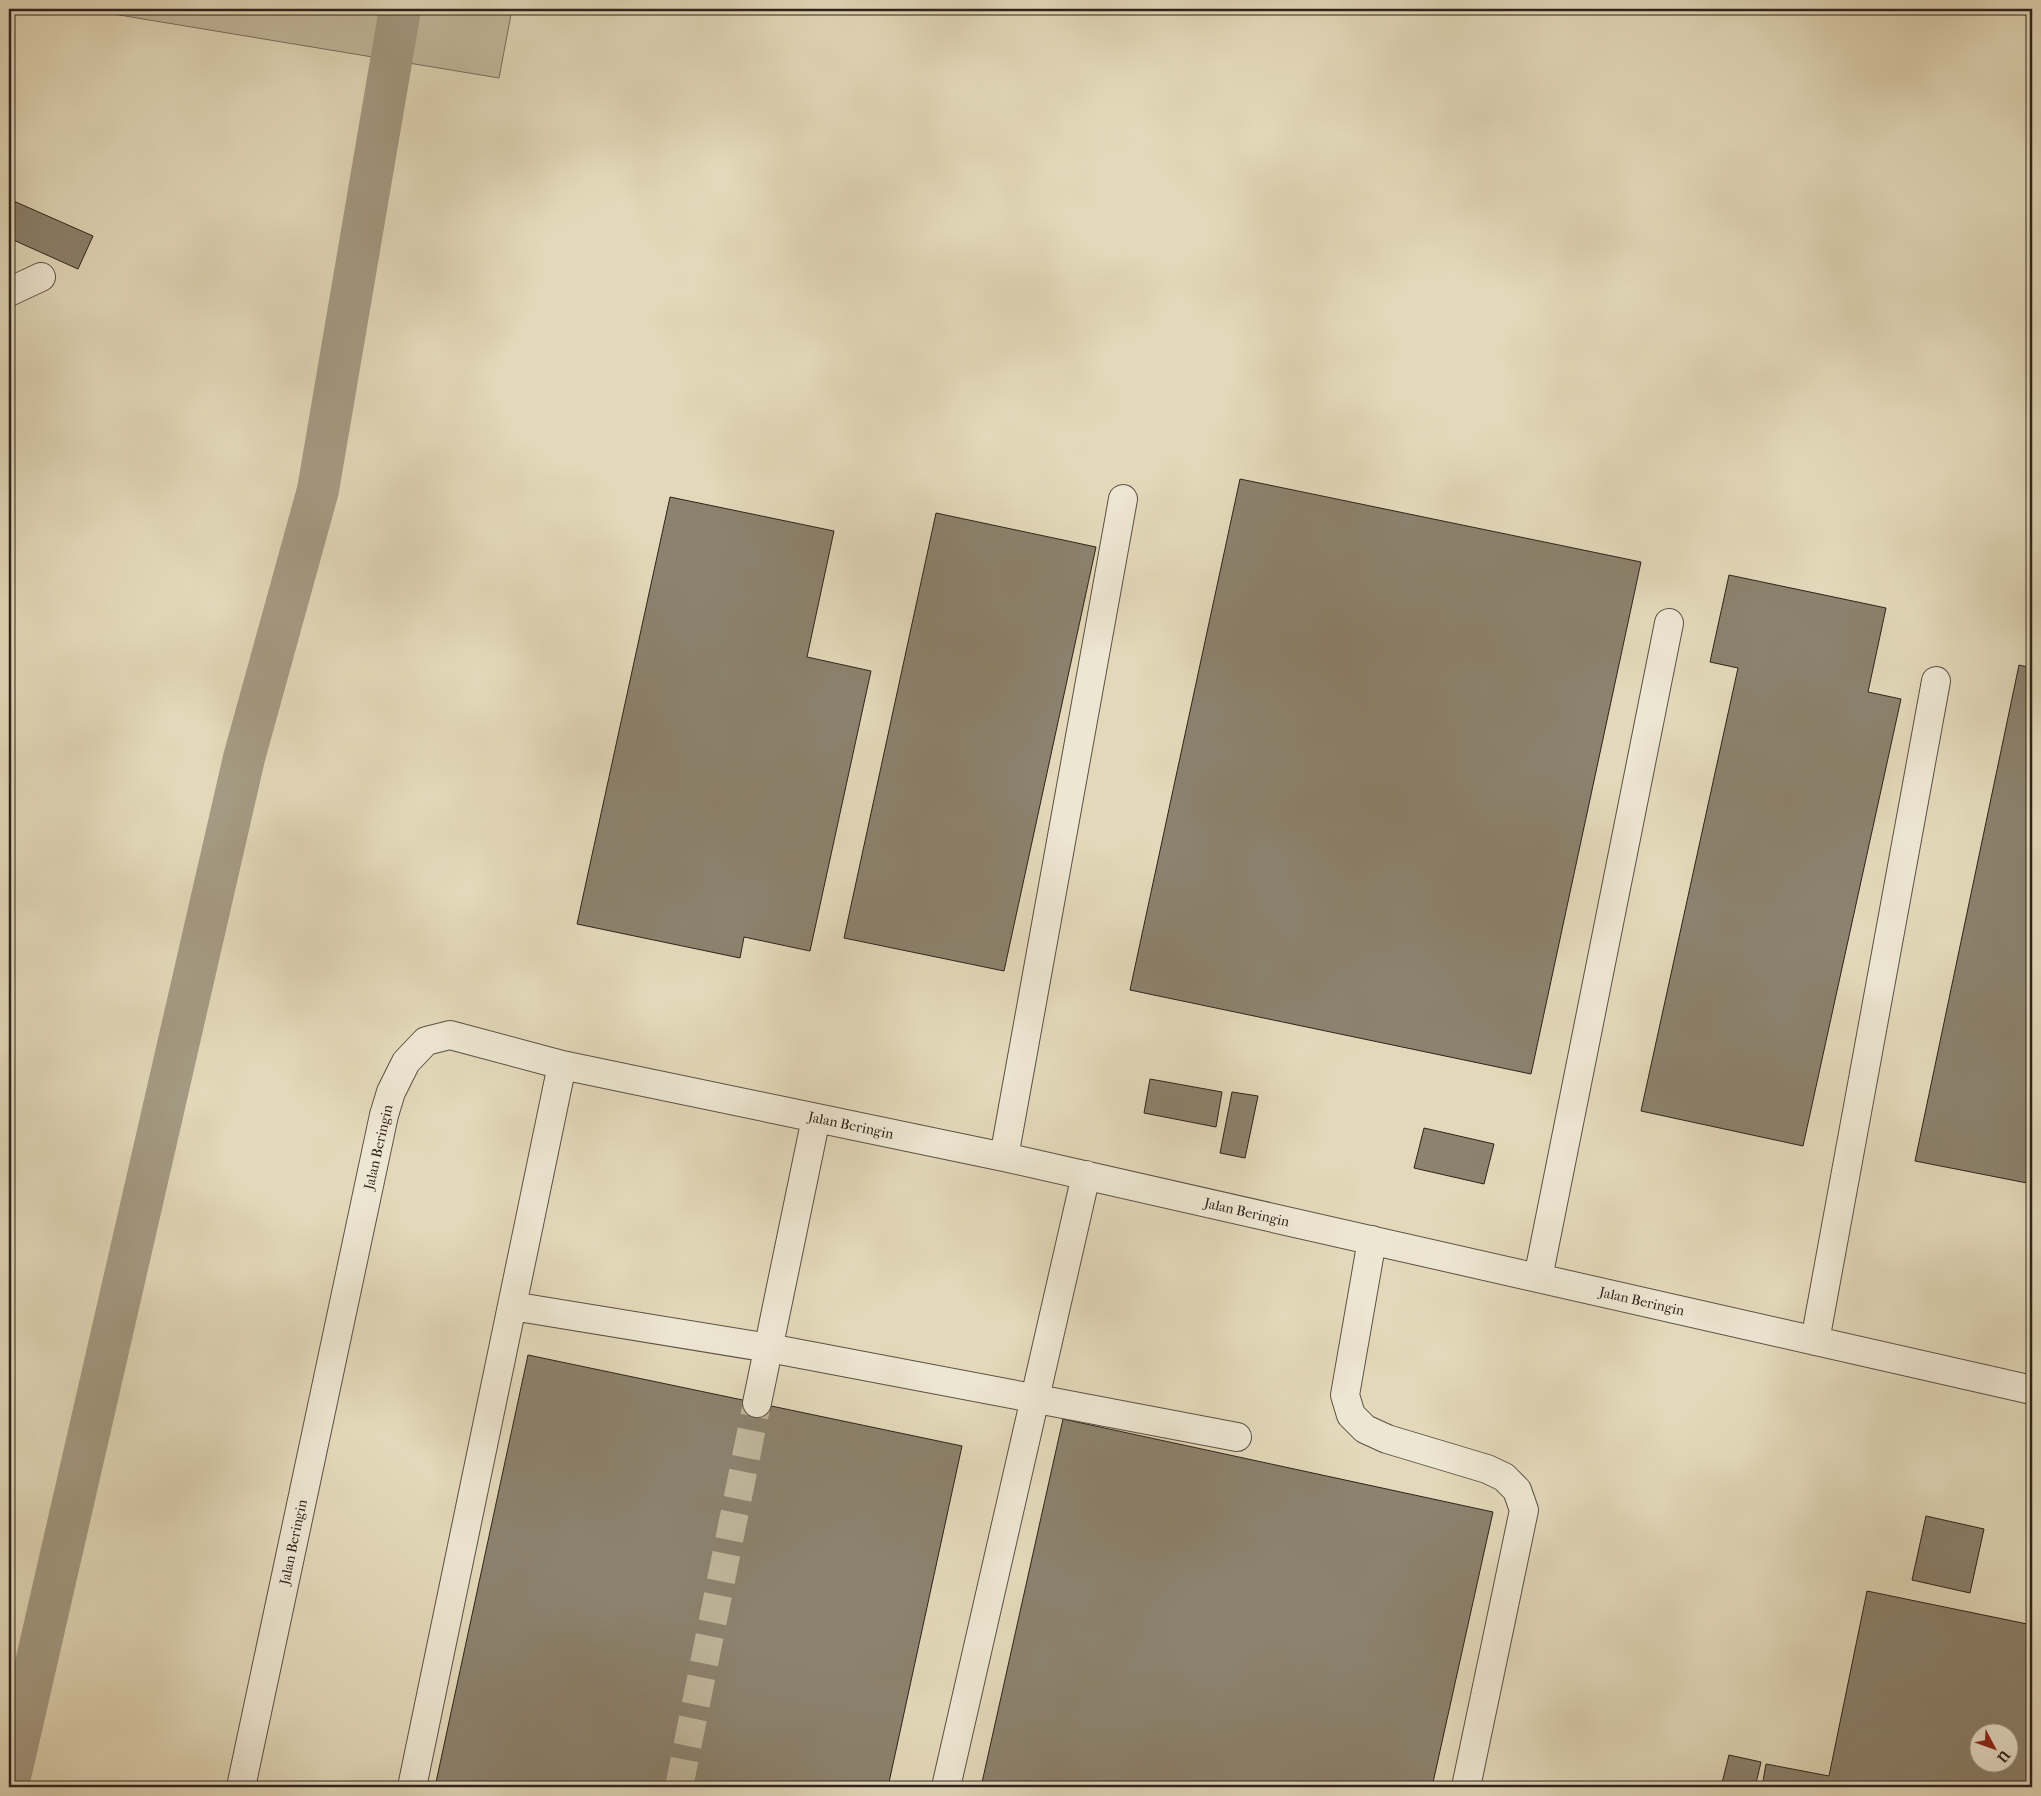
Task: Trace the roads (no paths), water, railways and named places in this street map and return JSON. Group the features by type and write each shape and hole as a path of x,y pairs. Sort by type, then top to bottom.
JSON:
{"street":[{"path":"9,292 41,277"},
{"path":"1004,1157 1123,499"},
{"path":"1538,1278 1669,623"},
{"path":"1814,1341 1936,681"},
{"name":"Jalan Beringin","path":"240,1787 384,1115 391,1092 406,1062 426,1041 450,1035 562,1065 1086,1175 2032,1390"},
{"path":"412,1787 562,1065"},
{"path":"757,1403 816,1118"},
{"path":"946,1787 1086,1175"},
{"path":"1372,1240 1345,1395 1351,1415 1365,1430 1387,1439 1487,1469 1504,1477 1517,1490 1524,1510 1466,1787"},
{"path":"512,1306 769,1348 1237,1437"}],"waterway":[{"path":"9,1781 244,758 318,490 400,9"}],"tunnel":[{"path":"679,1787 757,1403"}]}
